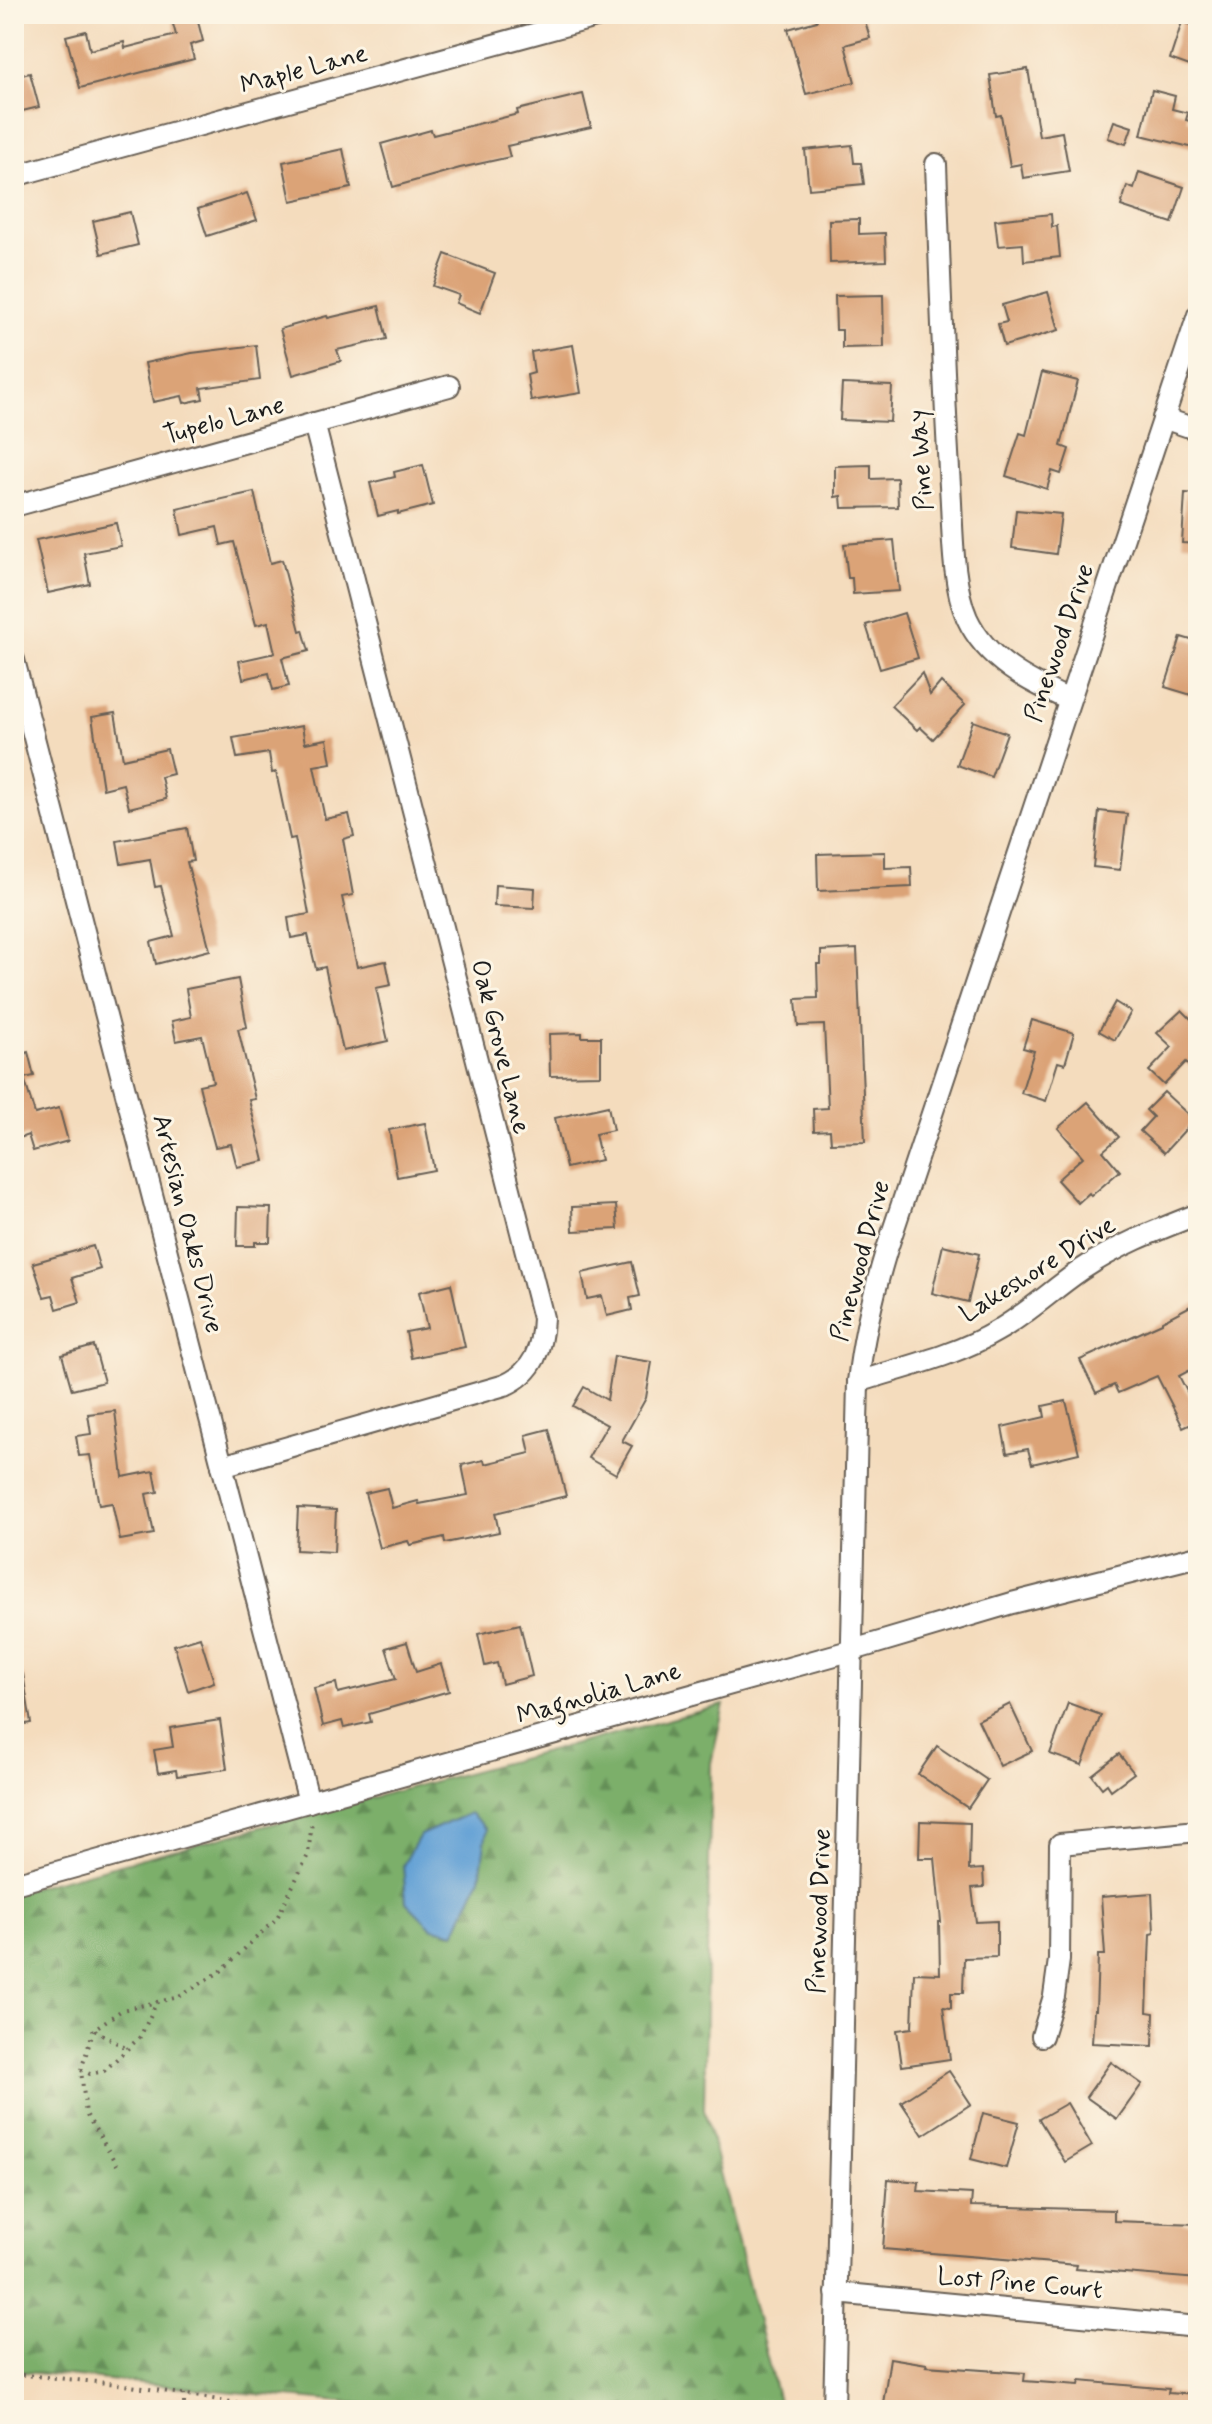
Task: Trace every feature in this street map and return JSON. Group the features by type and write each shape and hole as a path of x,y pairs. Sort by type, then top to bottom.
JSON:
{"street":[{"name":"Maple Lane","path":"14,176 607,14"},
{"name":"Pine Way","path":"936,164 946,421 953,536 961,594 967,617 984,645 1027,681 1069,700"},
{"name":"Pinewood Drive","path":"834,2410 858,1382 867,1321 886,1252 1198,315"},
{"name":"Tupelo Lane","path":"14,506 449,386"},
{"path":"1163,418 1198,430"},
{"name":"Oak Grove Lane","path":"222,1466 505,1385 526,1372 535,1360 543,1335 543,1318 314,423"},
{"name":"Artesian Oaks Drive","path":"14,660 309,1802"},
{"name":"Lakeshore Drive","path":"858,1382 952,1352 996,1332 1116,1248 1198,1214"},
{"name":"Magnolia Lane","path":"14,1884 1012,1603 1198,1556"},
{"path":"1042,2036 1054,1996 1059,1960 1060,1844 1198,1831"},
{"name":"Lost Pine Court","path":"836,2293 1198,2327"}],"path":[{"path":"117,2165 86,2114 81,2070 94,2029 122,2010 179,1997 221,1971 277,1918 308,1855 313,1825 309,1802"},
{"path":"81,2070 90,2074 104,2071 140,2037 157,2002"},
{"path":"94,2029 127,2049"},
{"path":"14,2374 118,2384 283,2410"},
{"path":"184,2394 184,2410"}],"green space":[{"path":"724,1705 711,1763 704,2109 778,2410 426,2410 14,2371 14,1892"}],"water":[{"path":"470,1813 487,1829 480,1878 455,1933 431,1927 406,1902 403,1865 420,1835"}],"building":[{"path":"196,14 203,41 190,45 194,59 80,88 66,36 86,31 90,50 124,42 125,48 176,35 171,17"},
{"path":"814,14 863,14 870,38 845,45 855,82 806,94 788,29 817,21"},
{"path":"1182,22 1198,27 1198,69 1170,59"},
{"path":"1028,69 1039,136 1062,132 1069,171 1023,178 1021,164 1010,166 1001,115 996,116 990,75"},
{"path":"30,73 39,107 14,113 14,77"},
{"path":"1152,90 1175,96 1172,109 1188,113 1186,120 1198,123 1198,149 1141,135"},
{"path":"583,94 591,127 507,146 510,157 393,187 381,144 431,130 433,135 518,114 517,110"},
{"path":"1114,121 1132,127 1126,144 1108,138"},
{"path":"852,145 854,163 861,163 864,184 809,189 805,150"},
{"path":"343,149 351,188 291,201 283,162"},
{"path":"1139,172 1184,187 1172,223 1121,206 1127,186 1134,189"},
{"path":"247,193 257,220 207,236 198,209"},
{"path":"130,212 138,245 101,254 93,221"},
{"path":"1051,214 1052,227 1057,226 1060,257 1024,261 1023,244 998,246 995,220"},
{"path":"859,219 859,234 885,233 886,261 830,263 829,220"},
{"path":"445,254 495,273 480,313 456,303 459,295 433,286"},
{"path":"1048,292 1059,330 1004,346 998,324 1007,322 1002,305"},
{"path":"883,295 884,347 842,348 842,330 836,330 835,296"},
{"path":"379,306 387,339 337,350 341,361 293,375 280,329"},
{"path":"256,345 260,380 201,388 203,399 184,403 182,396 153,402 145,363"},
{"path":"573,345 581,393 531,401 527,375 534,373 531,352"},
{"path":"1042,372 1078,381 1061,446 1069,449 1061,474 1052,471 1047,489 1006,476 1020,433 1026,435"},
{"path":"842,384 892,386 890,422 840,420"},
{"path":"423,465 433,505 378,516 370,483 395,477 394,472"},
{"path":"871,465 871,479 897,478 898,507 842,508 841,496 835,497 835,466"},
{"path":"254,492 270,563 282,560 300,631 303,630 309,651 282,658 289,686 273,690 269,673 243,679 239,661 275,653 268,622 256,625 234,542 221,545 217,527 182,535 177,509"},
{"path":"1185,493 1198,494 1198,544 1182,543"},
{"path":"1016,510 1061,514 1056,554 1012,548"},
{"path":"116,523 121,546 84,553 90,584 48,593 36,540"},
{"path":"894,540 899,591 853,594 844,544"},
{"path":"904,613 918,658 880,669 866,625"},
{"path":"1181,637 1198,642 1198,697 1165,687"},
{"path":"922,673 930,695 941,682 965,705 933,739 920,727 917,730 891,706"},
{"path":"115,713 123,759 167,749 173,774 161,777 166,799 129,808 123,784 103,789 92,717"},
{"path":"973,721 1007,733 991,777 957,765"},
{"path":"302,726 305,743 327,739 331,763 314,766 325,819 349,814 354,836 343,839 353,895 342,897 357,967 386,961 391,985 376,988 388,1041 343,1051 325,967 316,969 308,935 291,938 288,918 309,914 295,838 290,839 276,772 272,773 269,753 237,758 233,738"},
{"path":"1099,811 1127,814 1120,870 1093,867"},
{"path":"187,828 193,861 187,862 210,950 156,964 151,942 174,936 161,886 155,887 150,859 121,864 117,841"},
{"path":"885,852 885,868 911,867 912,887 818,891 817,854"},
{"path":"495,885 535,888 534,908 494,906"},
{"path":"857,949 865,1142 831,1143 830,1130 814,1131 813,1109 828,1108 824,1025 798,1026 796,999 818,998 817,964 821,964 821,951"},
{"path":"238,979 247,1027 238,1029 255,1099 249,1100 264,1161 237,1167 231,1144 215,1147 205,1110 199,1085 213,1082 202,1036 176,1041 172,1021 191,1017 186,989"},
{"path":"1115,1002 1131,1012 1115,1040 1099,1031"},
{"path":"1182,1010 1198,1026 1198,1075 1186,1062 1164,1085 1149,1071 1172,1047 1157,1033"},
{"path":"1032,1020 1074,1033 1065,1064 1058,1062 1046,1101 1021,1093 1034,1051 1023,1048"},
{"path":"582,1033 582,1037 601,1037 601,1075 550,1076 549,1034"},
{"path":"28,1052 34,1076 24,1078 35,1114 59,1108 68,1141 33,1151 28,1135 14,1140 14,1056"},
{"path":"1164,1092 1194,1120 1164,1153 1140,1131 1153,1117 1146,1110"},
{"path":"1088,1102 1119,1137 1103,1151 1120,1171 1078,1203 1057,1180 1083,1157 1058,1128"},
{"path":"608,1106 613,1130 595,1134 601,1160 566,1168 555,1118"},
{"path":"425,1123 434,1170 397,1177 389,1130"},
{"path":"616,1205 618,1229 573,1231 572,1207"},
{"path":"238,1207 271,1208 270,1242 237,1246"},
{"path":"943,1245 979,1254 968,1302 932,1293"},
{"path":"93,1246 100,1269 72,1278 80,1302 57,1309 53,1295 44,1297 33,1263"},
{"path":"632,1262 640,1296 630,1298 632,1310 607,1316 602,1296 587,1299 582,1273"},
{"path":"451,1284 465,1347 411,1358 406,1332 427,1328 419,1292"},
{"path":"1198,1302 1198,1366 1179,1376 1198,1413 1198,1420 1183,1427 1157,1376 1118,1393 1114,1385 1096,1393 1080,1360 1162,1323"},
{"path":"94,1346 104,1382 72,1390 62,1355"},
{"path":"614,1356 652,1362 646,1398 622,1441 632,1446 616,1474 588,1458 607,1425 573,1406 584,1387 607,1400"},
{"path":"1066,1401 1079,1453 1032,1464 1028,1449 1007,1453 1002,1427 1045,1417 1043,1406"},
{"path":"115,1411 123,1477 154,1471 158,1492 146,1494 154,1534 120,1540 112,1503 99,1505 90,1455 79,1456 76,1436 91,1434 88,1414"},
{"path":"549,1429 566,1496 495,1513 499,1532 445,1543 444,1537 380,1548 365,1493 387,1488 392,1508 418,1501 419,1504 468,1495 462,1465 484,1460 485,1464 530,1453 526,1435"},
{"path":"298,1508 336,1510 334,1552 296,1550"},
{"path":"520,1624 532,1676 502,1684 497,1663 485,1666 478,1634"},
{"path":"200,1637 214,1682 188,1691 174,1645"},
{"path":"407,1642 416,1672 441,1664 449,1691 369,1714 371,1722 344,1728 342,1721 323,1726 314,1688 336,1683 338,1693 396,1679 386,1648"},
{"path":"23,1674 31,1723 14,1726 14,1675"},
{"path":"1068,1703 1101,1715 1082,1765 1050,1754"},
{"path":"1010,1704 1032,1751 1000,1766 978,1720"},
{"path":"220,1720 227,1769 177,1776 176,1770 158,1773 154,1750 173,1747 170,1728"},
{"path":"937,1746 987,1780 968,1808 918,1774"},
{"path":"1119,1754 1134,1773 1111,1790 1107,1784 1102,1788 1092,1775"},
{"path":"920,1821 970,1823 969,1870 983,1869 984,1887 972,1888 976,1922 997,1921 997,1957 964,1958 963,1993 951,1993 951,2008 943,2007 950,2059 902,2066 897,2030 912,2028 914,1973 940,1974 941,1922 935,1858 919,1858"},
{"path":"1152,1893 1154,1933 1150,1934 1147,2012 1154,2013 1153,2046 1092,2043 1098,1955 1105,1955 1101,1897"},
{"path":"1111,2062 1142,2084 1117,2119 1086,2097"},
{"path":"949,2071 971,2104 923,2135 901,2102"},
{"path":"1067,2103 1092,2146 1065,2162 1039,2119"},
{"path":"983,2113 1019,2122 1006,2168 971,2159"},
{"path":"888,2179 919,2182 918,2191 972,2194 971,2206 1114,2210 1114,2221 1198,2224 1198,2279 1076,2269 1077,2265 883,2249"},
{"path":"890,2358 926,2366 1025,2373 1024,2381 1079,2385 1080,2381 1169,2389 1168,2393 1198,2395 1198,2410 882,2410"}]}
